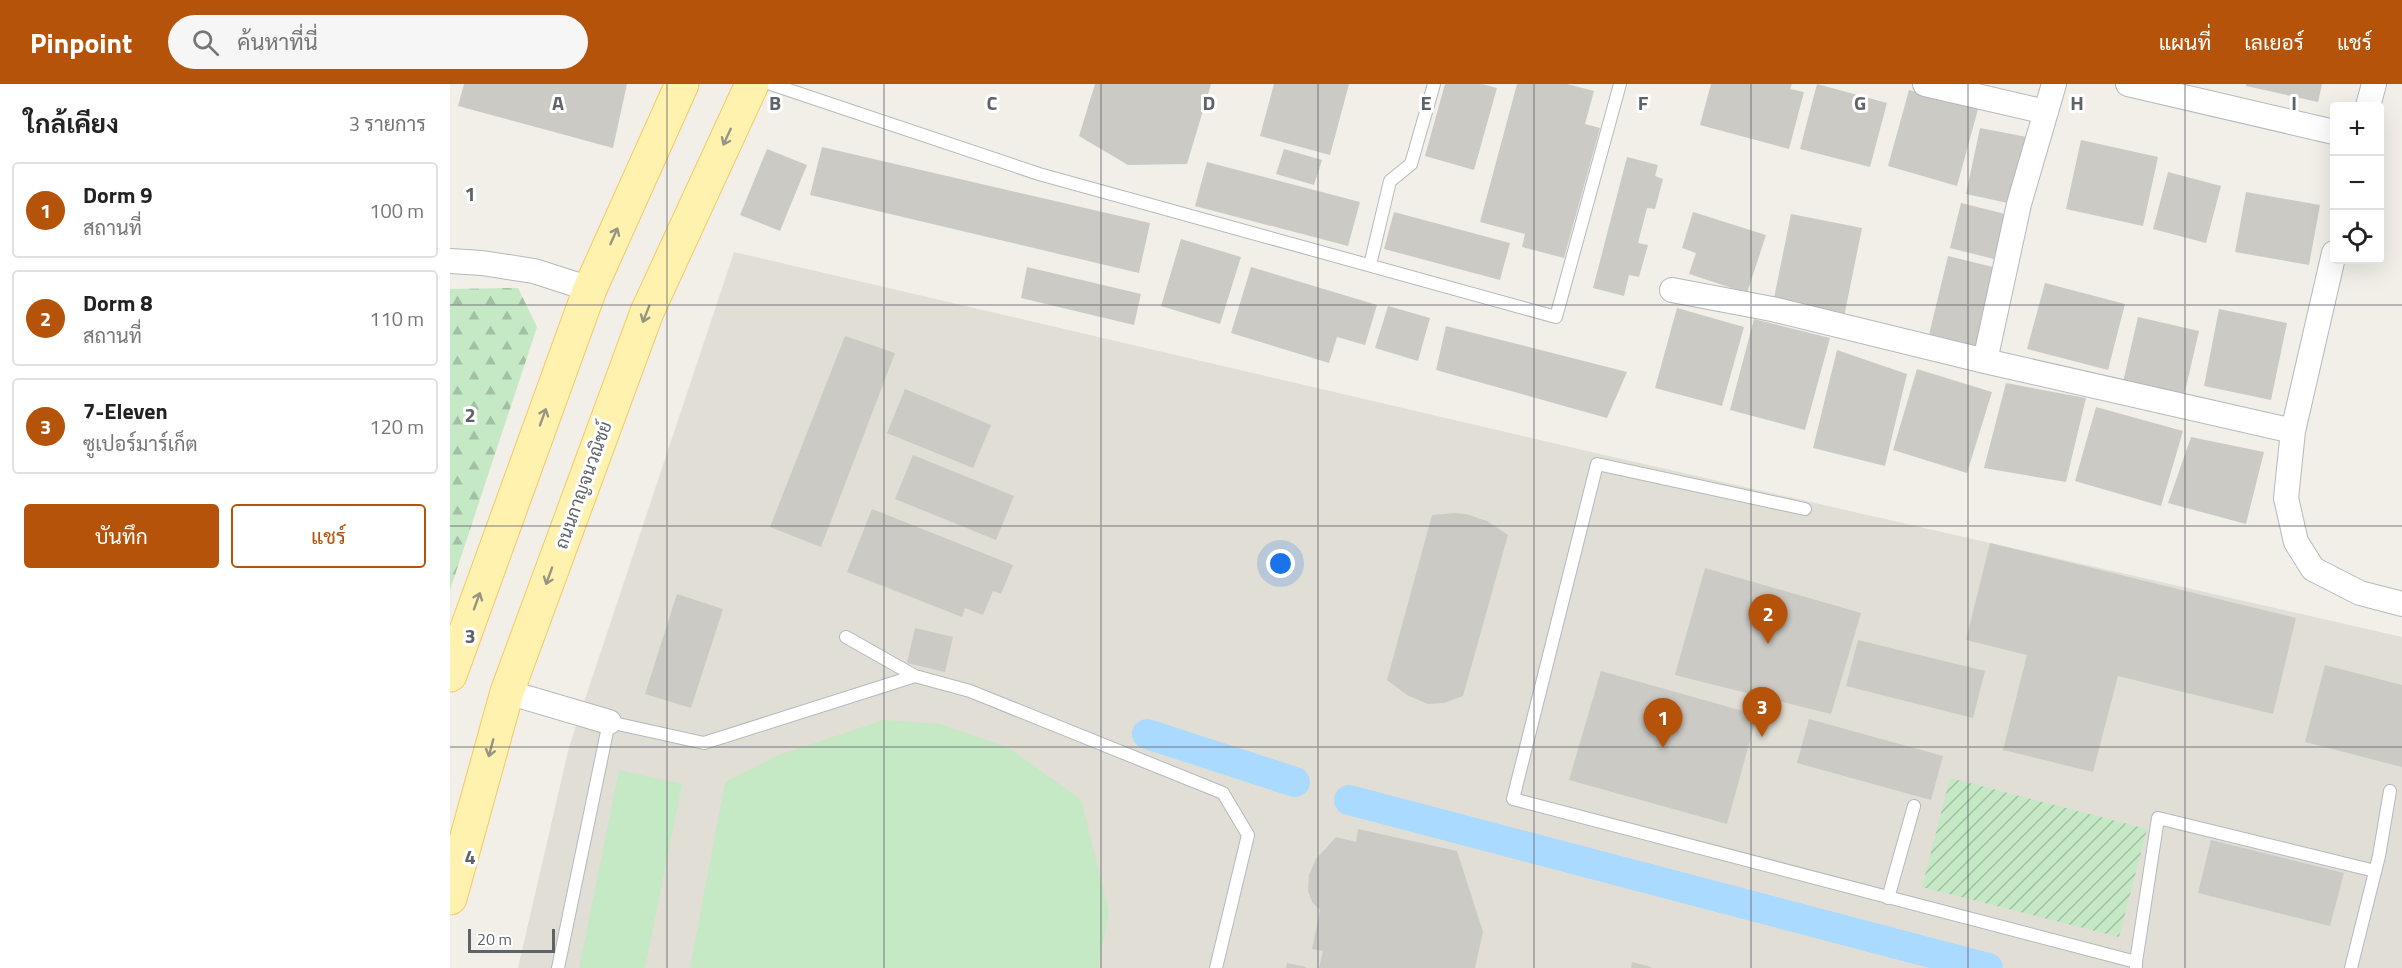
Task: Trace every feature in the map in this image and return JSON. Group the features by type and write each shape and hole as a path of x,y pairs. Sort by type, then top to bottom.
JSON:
{"main road":[{"path":"450,675 590,289 682,84"},
{"name":"ถนนกาญจนวณิชย์","path":"450,898 507,692 647,312 752,84"}],"street":[{"path":"1925,84 2046,112"},
{"path":"1985,361 2019,204 2054,84"},
{"path":"2128,84 2330,131"},
{"path":"2369,102 2374,84"},
{"path":"450,261 534,271 590,289"},
{"path":"2331,264 2293,431 2286,498 2296,542 2313,569 2360,593 2402,604"},
{"path":"1672,290 1772,309 1985,361 2293,431"},
{"path":"507,692 609,722"}],"lane":[{"path":"771,84 1039,174 1556,317 1620,84"},
{"path":"1370,265 1390,181 1411,164 1434,84"},
{"path":"1805,509 1597,464 1513,800 2136,965 2158,818 2375,871"},
{"path":"846,638 915,676 970,691 1223,793 1248,835 1216,968"},
{"path":"558,968 609,722 704,743 915,676"},
{"path":"2351,968 2375,871 2390,791"},
{"path":"1888,898 1914,806"}],"shaded area":[{"path":"734,252 1587,451 2402,637 2402,968 518,968 569,747"}],"green space":[{"path":"518,288 537,327 450,590 450,289"},
{"path":"884,720 940,724 1009,748 1081,800 1109,912 1098,968 690,968 725,782 779,755"},
{"path":"619,770 682,784 645,968 579,968"},
{"path":"1950,778 2147,829 2119,937 1922,887"}],"building":[{"path":"464,84 627,84 613,148 458,106"},
{"path":"1095,84 1211,84 1187,164 1128,165 1079,136"},
{"path":"1274,84 1349,84 1330,155 1260,136"},
{"path":"1445,84 1482,84 1497,88 1474,170 1425,156"},
{"path":"1517,84 1567,84 1594,91 1585,124 1600,128 1564,258 1522,247 1525,234 1480,222"},
{"path":"1711,84 1792,84 1790,89 1804,92 1789,149 1700,125"},
{"path":"1817,84 1887,103 1870,167 1800,149"},
{"path":"2246,84 2322,84 2318,102 2246,86"},
{"path":"1909,90 1978,109 1957,186 1888,166"},
{"path":"1980,128 2032,138 2017,205 1966,194"},
{"path":"2081,140 2158,157 2143,226 2066,209"},
{"path":"822,147 1150,223 1139,273 810,195"},
{"path":"767,149 807,165 780,231 740,215"},
{"path":"1284,149 1322,160 1314,185 1276,174"},
{"path":"1627,157 1658,165 1655,176 1663,179 1655,209 1647,208 1638,243 1648,245 1639,277 1629,275 1624,296 1593,288"},
{"path":"1207,162 1360,202 1348,246 1195,206"},
{"path":"2168,172 2221,186 2206,243 2153,229"},
{"path":"2246,192 2320,205 2309,265 2235,252"},
{"path":"1961,203 2009,215 1998,260 1950,248"},
{"path":"1394,212 1510,243 1500,280 1384,249"},
{"path":"1693,212 1766,235 1747,293 1689,274 1696,253 1682,248"},
{"path":"1791,214 1862,228 1843,322 1772,308"},
{"path":"1181,239 1241,257 1220,324 1161,306"},
{"path":"1948,256 1997,268 1977,350 1928,339"},
{"path":"1027,267 1141,294 1134,325 1021,298"},
{"path":"1251,267 1377,305 1365,345 1337,337 1329,363 1231,333"},
{"path":"2045,283 2125,304 2108,370 2027,349"},
{"path":"1388,306 1430,318 1418,361 1375,348"},
{"path":"1677,308 1744,327 1722,406 1655,388"},
{"path":"2219,309 2287,323 2271,400 2204,386"},
{"path":"2138,317 2199,331 2184,396 2123,382"},
{"path":"1754,319 1830,338 1805,430 1730,410"},
{"path":"1446,326 1627,372 1607,418 1436,370"},
{"path":"845,336 895,353 821,547 770,527"},
{"path":"1837,350 1907,374 1885,466 1813,448"},
{"path":"1917,369 1992,392 1967,473 1893,450"},
{"path":"2006,383 2086,398 2066,482 1984,468"},
{"path":"905,389 991,425 973,468 887,433"},
{"path":"2096,407 2183,431 2161,506 2075,481"},
{"path":"2191,437 2264,452 2246,524 2168,503"},
{"path":"913,455 1014,496 996,540 895,499"},
{"path":"872,509 1013,565 1001,594 993,591 983,615 965,608 962,617 847,572"},
{"path":"1455,513 1487,521 1508,535 1463,696 1444,703 1428,704 1407,695 1387,680 1432,515"},
{"path":"1990,543 2296,618 2273,714 2118,676 2093,772 2003,750 2027,655 1966,640"},
{"path":"1705,568 1861,613 1831,714 1675,675"},
{"path":"677,594 723,609 691,708 645,694"},
{"path":"915,628 953,637 945,672 907,663"},
{"path":"1858,640 1985,671 1973,718 1846,686"},
{"path":"2325,665 2402,685 2402,767 2305,742"},
{"path":"1601,671 1757,715 1727,824 1569,780"},
{"path":"1809,719 1943,756 1931,800 1797,763"},
{"path":"1358,829 1457,851 1483,932 1475,968 1319,968 1323,951 1312,949 1320,910 1312,902 1308,891 1309,875 1316,859 1336,837 1356,842"},
{"path":"2211,840 2344,873 2330,926 2198,893"},
{"path":"1632,962 1651,967 1651,968 1631,968"},
{"path":"1287,963 1306,967 1306,968 1286,968"}],"waterway":[{"path":"1147,734 1295,782"},
{"path":"1349,800 1988,968"}],"place":[{"name":"Dorm 8","path":"1768,644"},
{"name":"7-Eleven","path":"1762,737"},
{"name":"Dorm 9","path":"1663,748"}]}
